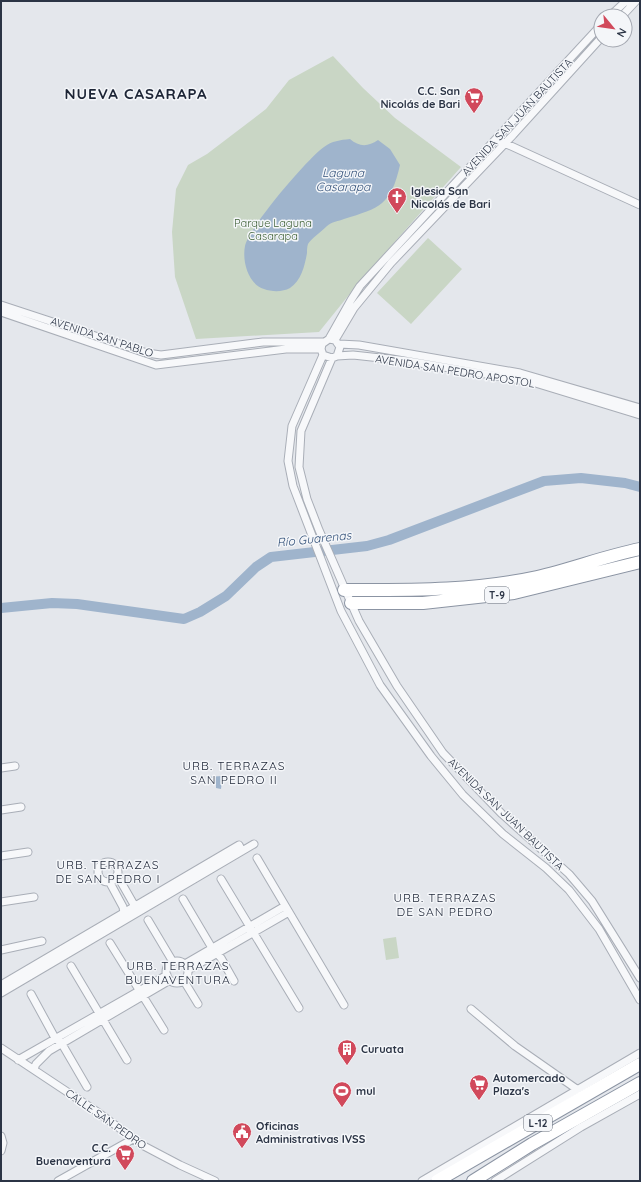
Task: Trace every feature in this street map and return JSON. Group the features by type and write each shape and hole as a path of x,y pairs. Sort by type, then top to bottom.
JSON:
{"highway":[{"name":"T-9","path":"344,590 446,590 489,585 538,577 640,549"},
{"name":"T-9","path":"351,603 423,603 514,592 640,562"},
{"name":"L-12","path":"437,1181 640,1064"},
{"name":"L-12","path":"472,1181 532,1144 640,1083"},
{"path":"488,1181 532,1144"}],"street":[{"path":"619,8 625,2 630,1"},
{"path":"631,8 638,1"},
{"name":"AVENIDA SAN JUAN BAUTISTA","path":"331,341 351,300 360,286 593,34"},
{"name":"AVENIDA SAN JUAN BAUTISTA","path":"593,47 387,267 354,308 322,352 292,426 289,447 289,472 309,531 336,600 380,685 431,756 463,795 503,834 546,868 569,890 599,929 640,1000"},
{"path":"496,139 640,205"},
{"name":"AVENIDA SAN PABLO","path":"1,304 156,365 308,348 322,352"},
{"name":"AVENIDA SAN PABLO","path":"1,312 54,325 147,354 161,355 263,342 331,341"},
{"name":"AVENIDA SAN JUAN BAUTISTA","path":"331,341 340,350 334,357 301,431 299,467 307,499 344,590 375,652 443,754 502,814 569,874 587,895 608,925 640,978"},
{"name":"AVENIDA SAN PEDRO APOSTOL","path":"331,341 520,373 640,408"},
{"path":"322,352 334,357"},
{"path":"147,354 147,362"},
{"name":"AVENIDA SAN PEDRO APOSTOL","path":"334,357 353,355 408,361 532,382 640,415"},
{"path":"336,600 344,590"},
{"name":"T-9","path":"336,600 351,603"},
{"path":"1,768 14,766"},
{"path":"1,810 21,807"},
{"path":"1,993 136,909 240,848 254,844"},
{"path":"1,856 28,852"},
{"path":"257,858 344,1005"},
{"path":"124,913 123,908 109,881 104,880 99,873 103,863 109,862 114,864 117,868 116,877 136,909"},
{"path":"109,881 116,877"},
{"path":"221,879 299,1008"},
{"path":"1,902 34,897"},
{"path":"183,899 234,981"},
{"path":"1,985 124,913 136,909"},
{"path":"187,967 287,909"},
{"path":"148,920 173,962"},
{"path":"1,950 42,941"},
{"path":"110,943 164,1030"},
{"path":"173,962 182,962 187,967 188,976 184,981 176,983 168,978 167,967 173,962"},
{"path":"71,966 127,1060"},
{"path":"18,1060 55,1038 100,1017 168,978"},
{"path":"184,981 198,1004"},
{"path":"31,994 55,1038 62,1044 87,1086"},
{"path":"471,1009 515,1046 578,1090"},
{"path":"34,1069 36,1064 49,1051 62,1044 100,1017"},
{"name":"CALLE SAN PEDRO","path":"1,1048 99,1113 133,1139 180,1166 215,1181"},
{"name":"L-12","path":"422,1181 640,1053"},
{"name":"L-12","path":"495,1181 581,1127 640,1094"},
{"path":"1,1136 3,1143 1,1151"},
{"path":"58,1181 133,1139"}],"green space":[{"name":"Parque Laguna Casarapa","path":"333,56 363,88 395,118 461,167 361,280 319,332 196,339 175,277 172,232 176,189 188,165 207,154 266,109 289,80"},
{"path":"428,238 462,269 411,324 377,293"},
{"path":"396,937 399,958 386,960 383,939"}],"water":[{"name":"Laguna Casarapa","path":"350,139 360,145 371,144 378,140 390,149 400,165 393,189 388,197 375,208 367,212 327,226 314,238 308,244 305,263 300,277 290,288 281,291 274,291 258,286 247,271 244,258 245,246 257,224 305,164 330,143"},
{"path":"222,776 224,778 222,780 221,789 216,788 216,783 207,782 207,777"}],"waterway":[{"name":"Río Guarenas","path":"1,608 52,603 77,604 184,619 200,612 226,596 256,567 271,557 367,546 389,540 544,481 581,478 625,483 640,487"}],"place":[{"name":"C.C. San Nicolás de Bari","path":"474,114"},
{"name":"Iglesia San Nicolás de Bari","path":"397,214"},
{"name":"Curuata","path":"347,1066"},
{"name":"Automercado Plaza's","path":"479,1101"},
{"name":"mul","path":"342,1108"},
{"name":"Oficinas Administrativas IVSS","path":"242,1149"},
{"name":"C.C. Buenaventura","path":"125,1171"}],"district":[{"name":"NUEVA CASARAPA","path":"136,94"},
{"name":"URB. TERRAZAS SAN PEDRO II","path":"234,773"},
{"name":"URB. TERRAZAS DE SAN PEDRO I","path":"108,872"},
{"name":"URB. TERRAZAS DE SAN PEDRO","path":"445,905"},
{"name":"URB. TERRAZAS BUENAVENTURA","path":"178,973"}]}
